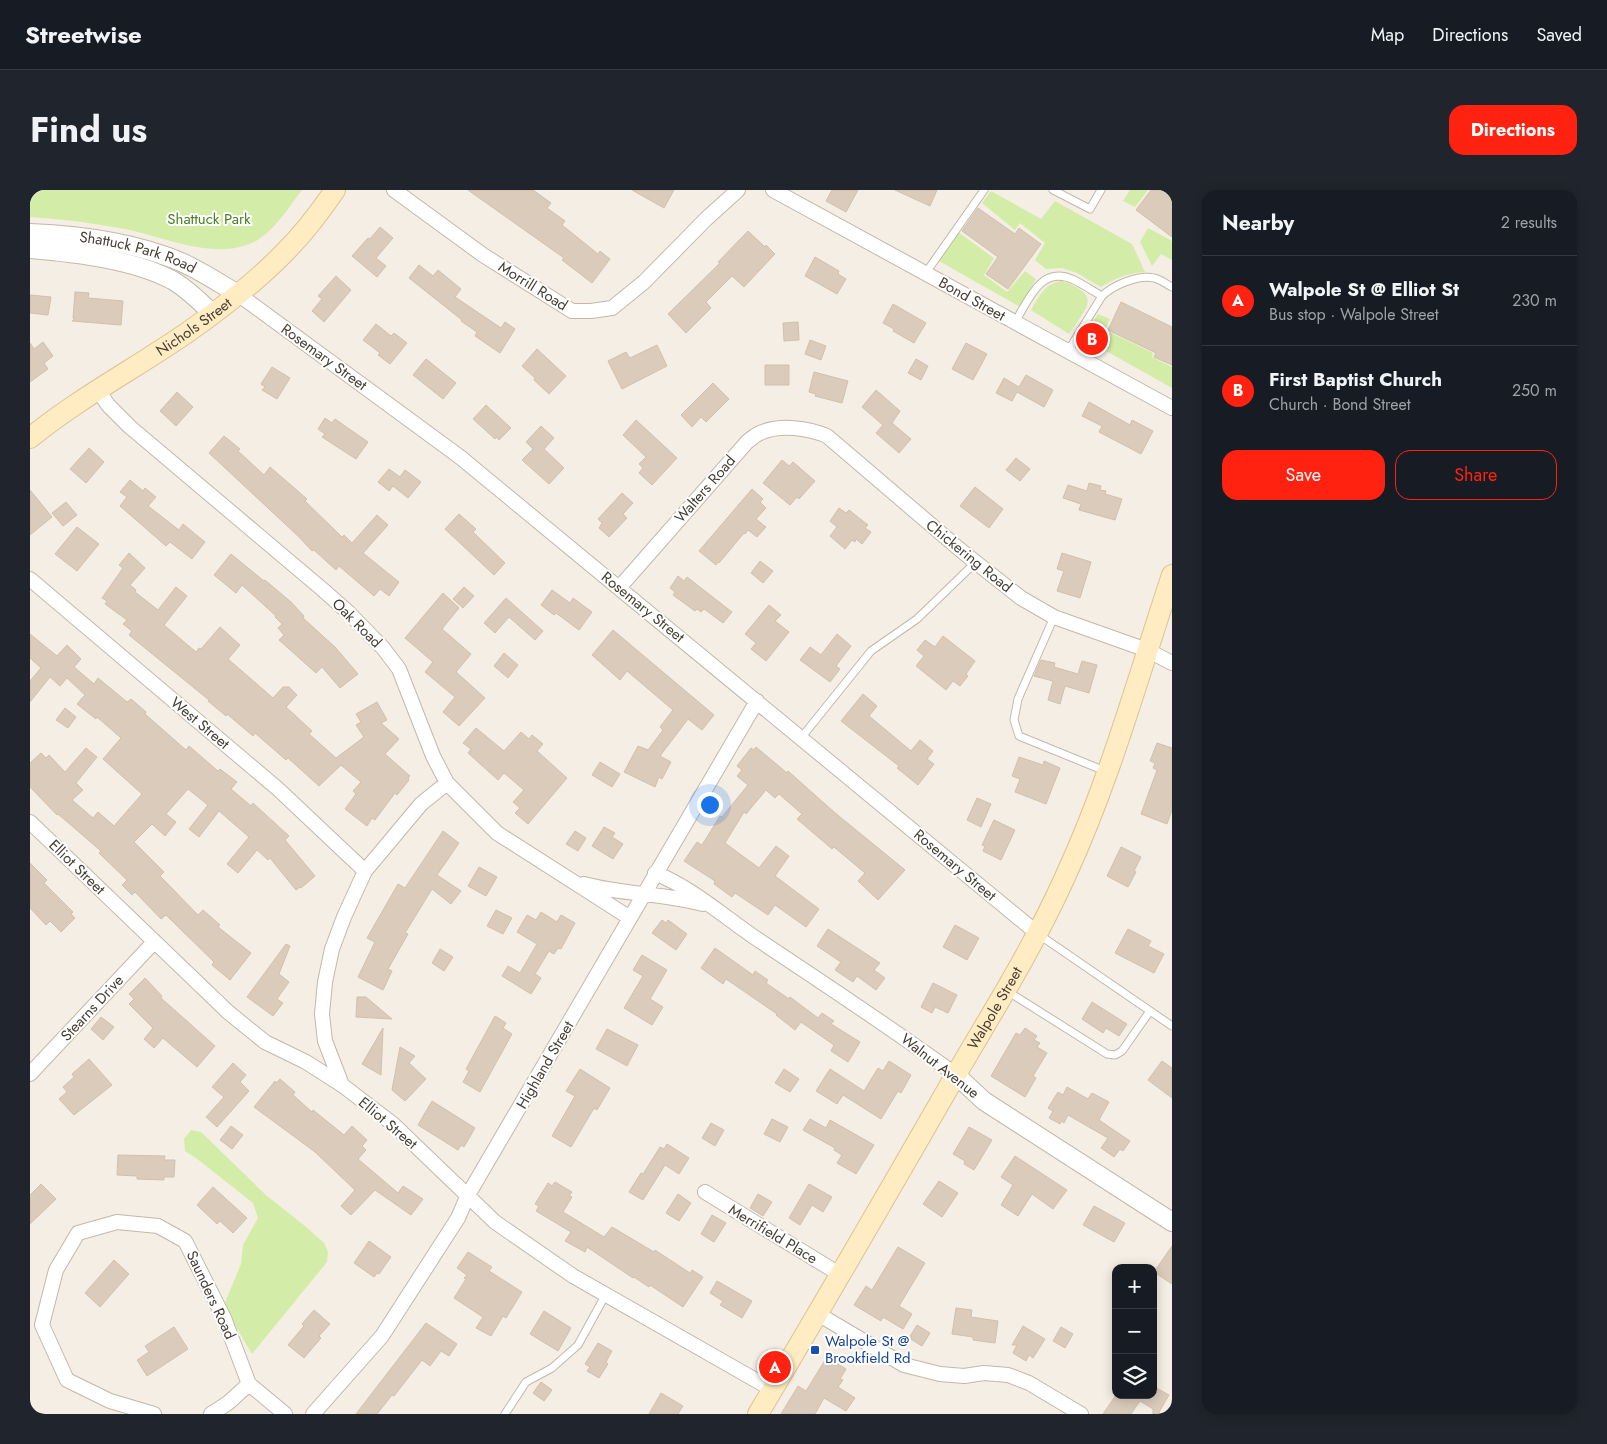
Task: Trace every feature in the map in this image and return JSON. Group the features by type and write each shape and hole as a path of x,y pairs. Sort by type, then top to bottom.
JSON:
{"main road":[{"name":"Nichols Street","path":"30,438 98,390 213,314 238,294 285,252 305,231 335,190"},
{"name":"Walpole Street","path":"758,1414 841,1275 1005,990 1064,880 1086,832 1129,712 1172,575"}],"street":[{"name":"Morrill Road","path":"394,190 483,255 572,311 612,308 644,282 706,219 738,190"},
{"name":"Bond Street","path":"773,190 1172,408"},
{"name":"Shattuck Park Road","path":"30,233 100,240 154,253 198,270 238,294"},
{"name":"Shattuck Park Road","path":"30,250 104,259 142,268 171,280 186,289 213,314"},
{"name":"Rosemary Street","path":"238,294 447,447 1037,933"},
{"name":"Oak Road","path":"98,390 108,404 130,427 329,595 383,648 400,669 433,756 447,783 497,833 630,918"},
{"name":"Walters Road","path":"619,588 747,442 759,433 774,428 810,430"},
{"name":"Chickering Road","path":"810,430 827,436 1021,598 1054,617 1147,650 1172,662"},
{"name":"West Street","path":"30,579 278,789 365,871"},
{"name":"Highland Street","path":"313,1414 382,1336 458,1218 468,1195 757,701"},
{"path":"342,1084 325,1041 322,1014 332,949 365,871 421,804 447,783"},
{"name":"Elliot Street","path":"30,822 228,1012 265,1042 306,1062 342,1084 393,1124 495,1222 573,1276 773,1390"},
{"name":"Walnut Avenue","path":"655,873 691,892 895,1031 956,1075 984,1101 1172,1222"},
{"name":"Oak Road","path":"574,881 598,888 644,893"},
{"name":"Walnut Avenue","path":"644,893 682,898 710,906"},
{"name":"Stearns Drive","path":"30,1074 154,942"},
{"name":"Merrifield Place","path":"705,1192 841,1275"},
{"name":"Saunders Road","path":"154,1414 110,1401 67,1380 42,1325 56,1270 78,1233 117,1222 158,1226 185,1240 224,1318 249,1384 285,1414"},
{"path":"818,1314 904,1365 940,1374 964,1376 984,1373 1008,1375 1029,1383 1081,1414"},
{"path":"211,1414 228,1403 249,1384"}],"lane":[{"path":"925,274 984,190"},
{"path":"1053,190 1090,209 1101,190"},
{"path":"1015,322 1036,287 1042,281 1052,276 1073,279 1102,296"},
{"path":"1068,351 1102,296 1108,290 1120,284 1146,278 1155,278 1172,287"},
{"path":"801,738 871,651 917,619 976,562"},
{"path":"1054,617 1018,699 1014,720 1018,736 1107,772"},
{"path":"1037,933 1172,1026"},
{"path":"1005,990 1107,1054 1115,1055 1122,1050 1150,1011"},
{"path":"505,1414 526,1382 552,1368 578,1345 606,1294"}],"green space":[{"name":"Shattuck Park","path":"30,190 302,190 281,218 256,241 241,247 208,249 125,229 66,220 30,217"},
{"path":"1130,190 1148,190 1135,207 1123,201"},
{"path":"991,191 1041,219 1055,201 1132,244 1145,272 1122,276 1101,287 1077,273 1062,268 1046,269 1035,260 1045,243 1020,223 1015,230 982,203"},
{"path":"1148,228 1172,241 1172,260 1161,254 1152,266 1140,242"},
{"path":"958,232 994,258 984,275 1007,292 1025,271 1036,279 1020,307 939,261"},
{"path":"1062,281 1075,286 1083,292 1087,297 1088,303 1069,334 1031,310 1047,287"},
{"path":"1098,314 1110,319 1105,330 1153,353 1152,357 1172,367 1172,388 1083,338"},
{"path":"191,1130 201,1132 267,1196 324,1243 328,1252 327,1262 252,1354 225,1308 226,1300 241,1264 243,1245 258,1218 253,1203 185,1151 184,1139"}],"building":[{"path":"468,190 533,190 551,203 547,208 565,221 562,225 598,254 600,251 610,259 592,283 562,260 564,258"},
{"path":"632,190 674,190 664,208"},
{"path":"832,190 858,190 846,212 826,201"},
{"path":"895,190 937,190 930,206"},
{"path":"1151,190 1172,190 1172,237 1136,210"},
{"path":"978,208 1015,234 1019,228 1041,244 1008,289 986,274 998,257 962,231"},
{"path":"380,227 393,238 376,258 386,266 377,277 352,256"},
{"path":"748,231 775,254 744,287 732,276 706,302 711,308 686,333 668,314 720,263 718,262"},
{"path":"815,257 839,271 838,274 846,279 837,294 805,276"},
{"path":"419,265 433,276 438,270 461,289 455,297 501,328 505,322 515,329 500,353 475,336 477,332 409,278"},
{"path":"336,276 351,290 324,322 312,311 322,299 318,296"},
{"path":"75,292 89,293 88,298 123,301 121,325 72,321 75,318 73,318"},
{"path":"30,295 51,297 48,315 30,313"},
{"path":"1121,302 1172,327 1172,365 1154,357 1156,353 1108,330"},
{"path":"893,304 926,323 914,343 883,323"},
{"path":"798,322 799,340 784,341 783,323"},
{"path":"376,324 391,336 394,333 407,343 390,364 378,355 380,353 363,340"},
{"path":"810,340 826,346 821,360 805,354"},
{"path":"43,342 53,356 44,363 48,369 30,382 30,343 34,349"},
{"path":"966,343 987,354 973,380 952,369"},
{"path":"657,345 667,366 622,389 608,361 626,352 630,358"},
{"path":"537,349 566,376 549,394 522,366"},
{"path":"426,359 456,383 443,399 413,375"},
{"path":"916,359 928,366 921,380 908,373"},
{"path":"765,365 789,365 789,385 765,385"},
{"path":"272,367 290,378 277,399 262,390 265,387 261,384"},
{"path":"814,372 848,381 842,403 815,396 816,394 809,392"},
{"path":"1026,375 1053,390 1044,407 1017,392 1012,401 996,393 1004,378 1019,387"},
{"path":"713,383 729,399 706,422 701,417 692,427 681,415"},
{"path":"876,390 900,411 892,423 911,439 899,453 876,433 883,425 862,407"},
{"path":"177,392 193,407 176,426 160,411"},
{"path":"1089,402 1130,425 1132,420 1153,431 1141,454 1099,432 1102,426 1082,416"},
{"path":"486,405 511,428 499,440 497,437 495,439 473,419"},
{"path":"325,418 332,423 335,419 368,442 356,459 322,437 325,434 318,429"},
{"path":"636,420 677,458 652,485 639,473 643,468 639,464 646,457 623,435"},
{"path":"541,426 554,438 544,449 564,468 549,484 522,460 533,449 526,442"},
{"path":"224,436 240,449 238,451 264,475 270,467 307,499 305,501 342,537 344,535 352,543 377,515 388,525 363,553 399,582 389,596 380,589 374,596 339,566 336,570 314,550 312,551 209,453"},
{"path":"89,448 104,462 86,483 70,469"},
{"path":"1016,458 1030,469 1020,481 1006,470"},
{"path":"782,460 789,466 793,462 815,481 799,499 797,497 790,505 763,483"},
{"path":"389,469 400,477 405,470 421,482 408,498 393,486 389,491 378,482"},
{"path":"130,480 143,491 145,488 156,497 148,506 179,530 183,524 205,542 192,559 170,542 166,546 120,506 127,497 120,492"},
{"path":"1089,483 1101,486 1100,490 1106,491 1105,494 1122,499 1115,520 1079,510 1081,504 1063,498 1068,485 1087,491"},
{"path":"975,487 1003,509 989,528 960,506"},
{"path":"752,489 763,499 760,502 766,508 756,519 766,527 757,537 748,530 744,533 716,565 699,551"},
{"path":"30,490 52,517 30,535"},
{"path":"622,493 633,503 623,514 627,518 609,537 599,528 602,523 598,519"},
{"path":"66,502 77,515 63,526 52,513"},
{"path":"839,508 846,513 849,510 868,525 865,528 871,532 862,544 856,539 855,542 852,540 845,549 830,536 837,527 830,521"},
{"path":"459,514 476,529 473,532 505,563 494,575 445,529"},
{"path":"77,527 99,544 77,571 55,554"},
{"path":"129,553 145,568 130,585 136,590 135,592 158,610 176,587 187,596 164,625 196,652 199,648 201,649 220,627 240,645 228,659 273,698 283,687 289,687 297,695 286,707 312,731 309,734 336,758 364,737 356,725 361,722 356,714 377,702 387,720 381,723 399,739 385,754 410,776 409,780 397,795 395,793 375,820 372,818 367,826 345,809 356,794 353,791 361,782 341,765 319,786 288,758 286,760 255,733 253,736 227,714 226,716 129,635 132,631 123,624 127,620 105,604 107,601 102,598 123,568 119,565"},
{"path":"1062,553 1091,562 1080,598 1057,591 1064,571 1057,569"},
{"path":"231,554 291,602 304,616 303,618 335,647 358,674 340,688 322,667 316,673 279,640 284,635 278,628 282,624 276,616 242,585 236,593 214,575"},
{"path":"760,561 773,571 763,583 751,573"},
{"path":"678,576 684,581 687,577 732,612 723,623 704,609 701,612 697,609 695,611 673,595 675,592 670,588"},
{"path":"464,587 474,596 463,608 453,599"},
{"path":"552,590 570,603 573,598 592,612 579,630 556,613 554,615 541,605"},
{"path":"443,593 459,608 442,629 471,654 456,672 485,698 459,726 443,712 455,697 425,672 433,662 405,638"},
{"path":"506,598 543,631 535,640 509,617 495,633 484,623"},
{"path":"769,605 781,615 775,621 789,632 766,661 751,649 756,643 745,634"},
{"path":"613,630 714,715 702,730 688,719 660,756 671,762 662,779 659,777 655,787 624,772 638,746 648,750 663,730 660,727 673,710 627,671 620,680 592,655"},
{"path":"30,634 57,656 67,645 81,659 74,667 94,684 98,678 127,702 131,699 186,750 189,746 218,771 220,769 237,782 231,789 251,806 253,803 289,836 285,840 315,876 296,890 270,858 268,860 257,850 238,873 227,864 249,837 219,811 199,837 189,829 208,805 188,789 166,814 176,822 165,836 152,824 134,842 164,872 160,876 198,915 203,910 220,925 218,927 251,953 230,980 212,965 214,962 166,915 161,919 135,892 132,895 122,885 127,880 99,853 101,851 57,815 30,787 30,763 41,753 46,758 49,755 65,772 86,748 97,757 76,783 83,790 72,800 93,818 98,812 114,826 142,794 103,759 121,738 97,717 96,719 77,704 85,695 67,678 60,686 50,677 30,702 30,681 41,668 30,658"},
{"path":"837,634 851,646 836,666 840,669 830,682 800,660 810,647 821,655"},
{"path":"943,636 975,661 966,674 968,676 960,686 953,681 946,690 916,666 924,656 917,650 925,640 935,647"},
{"path":"504,653 518,665 508,678 494,666"},
{"path":"1041,660 1055,663 1054,667 1078,674 1082,661 1097,665 1089,693 1065,686 1060,704 1048,700 1053,681 1034,676"},
{"path":"863,694 877,706 869,716 911,751 920,740 933,751 927,759 934,764 918,785 897,768 899,766 841,721"},
{"path":"65,708 76,717 68,728 56,720"},
{"path":"476,728 504,751 521,732 529,739 532,735 543,744 537,751 567,778 528,824 515,813 520,808 513,802 524,790 504,773 498,780 468,753 471,749 463,743"},
{"path":"1157,743 1172,748 1172,810 1167,824 1141,814 1157,770 1153,768 1155,763 1150,761"},
{"path":"756,747 787,773 788,771 834,812 905,870 878,900 858,881 865,873 834,847 832,849 797,819 802,814 779,794 775,798 766,790 746,814 744,812 725,843 759,868 776,846 789,856 775,876 819,909 806,927 775,905 768,915 735,893 732,897 714,884 715,881 684,861 697,842 702,845 720,816 722,817 748,785 737,776 742,770 737,766 751,748 754,750"},
{"path":"1019,757 1043,765 1044,761 1060,768 1046,804 1015,792 1020,779 1012,776"},
{"path":"600,762 620,774 612,787 592,775"},
{"path":"977,798 991,804 981,827 967,820"},
{"path":"994,820 1015,830 1001,860 983,851 985,846 982,845"},
{"path":"604,827 615,833 612,837 623,844 613,859 592,846"},
{"path":"443,831 459,843 437,875 461,891 451,904 432,889 405,933 408,934 388,969 392,971 383,990 358,977 375,942 367,938 398,884 405,888"},
{"path":"575,831 586,838 578,851 566,844"},
{"path":"1121,847 1141,857 1128,887 1107,876"},
{"path":"30,863 47,880 44,883 73,912 71,914 75,918 61,932 50,921 46,925 30,908"},
{"path":"479,867 497,877 486,896 468,886"},
{"path":"496,910 512,918 503,934 487,926"},
{"path":"541,912 557,922 561,915 575,923 561,949 558,948 554,954 549,951 535,974 541,978 531,994 502,976 508,966 520,973 537,944 517,932 527,915 536,920"},
{"path":"662,920 666,923 668,920 687,934 676,950 652,933"},
{"path":"955,925 979,938 967,960 943,947"},
{"path":"828,929 880,963 874,970 885,978 876,990 857,976 853,982 835,970 841,962 817,946"},
{"path":"1128,929 1151,941 1148,946 1164,954 1154,973 1115,953"},
{"path":"286,944 290,946 279,974 289,982 277,999 283,1003 273,1016 247,997"},
{"path":"715,948 753,975 755,971 768,980 766,983 789,999 790,997 818,1018 822,1013 834,1021 831,1024 860,1042 848,1062 831,1051 834,1045 801,1022 795,1030 777,1014 726,979 723,984 701,968"},
{"path":"440,949 453,957 444,971 432,963"},
{"path":"642,955 667,970 650,999 663,1007 652,1025 624,1008 643,976 633,970"},
{"path":"145,978 162,996 161,998 215,1046 197,1067 163,1038 154,1048 144,1039 153,1028 129,1004 134,999 129,994"},
{"path":"933,983 957,995 948,1013 935,1007 932,1013 921,1007"},
{"path":"357,997 366,997 392,1019 356,1017"},
{"path":"1092,1002 1127,1024 1119,1036 1106,1028 1103,1033 1082,1019"},
{"path":"495,1016 506,1023 503,1028 512,1034 480,1092 463,1082 469,1071 466,1069"},
{"path":"101,1017 114,1027 103,1040 91,1029"},
{"path":"383,1028 381,1075 362,1064"},
{"path":"1025,1028 1037,1036 1034,1040 1040,1043 1037,1047 1047,1053 1033,1076 1036,1078 1025,1097 991,1076 1016,1033 1020,1035"},
{"path":"607,1029 638,1045 627,1066 596,1049"},
{"path":"400,1047 415,1056 409,1063 426,1079 405,1101 392,1090"},
{"path":"89,1059 112,1085 74,1115 59,1099 67,1092 63,1087 74,1077 72,1074"},
{"path":"889,1061 911,1075 901,1093 898,1091 881,1119 843,1095 837,1104 816,1091 830,1069 864,1091 878,1068 883,1071"},
{"path":"1162,1061 1172,1068 1172,1098 1148,1080"},
{"path":"233,1063 246,1075 240,1082 249,1091 217,1127 206,1117 224,1097 212,1087"},
{"path":"580,1069 610,1088 597,1110 594,1108 571,1147 552,1136 575,1096 566,1091"},
{"path":"784,1069 799,1079 790,1092 775,1083"},
{"path":"280,1079 295,1092 293,1095 312,1112 313,1110 344,1135 352,1126 367,1140 362,1146 366,1150 358,1159 398,1193 403,1186 423,1199 411,1215 375,1190 351,1215 341,1206 355,1190 315,1152 254,1107 275,1081 276,1083"},
{"path":"1067,1087 1088,1099 1092,1093 1109,1102 1099,1120 1130,1141 1123,1151 1120,1149 1114,1157 1101,1148 1108,1138 1068,1115 1064,1123 1061,1121 1060,1124 1049,1118 1053,1111 1048,1108 1058,1092 1063,1095"},
{"path":"432,1101 475,1128 464,1147 461,1145 458,1150 418,1125"},
{"path":"772,1119 788,1127 780,1142 764,1134"},
{"path":"810,1119 826,1128 830,1120 874,1145 856,1174 837,1163 842,1155 834,1150 835,1148 803,1130"},
{"path":"711,1123 724,1130 715,1146 702,1138"},
{"path":"231,1126 243,1135 232,1149 220,1140"},
{"path":"969,1127 992,1140 974,1170 964,1164 965,1161 953,1154"},
{"path":"667,1144 689,1158 679,1174 665,1165 643,1200 629,1192 660,1147 664,1149"},
{"path":"118,1155 165,1156 164,1160 175,1160 174,1177 164,1177 164,1180 137,1179 137,1176 117,1175"},
{"path":"1015,1156 1067,1190 1053,1209 1032,1194 1018,1216 1001,1205 1013,1185 1001,1177"},
{"path":"939,1181 958,1193 942,1217 923,1204"},
{"path":"555,1182 572,1192 569,1196 572,1197 563,1212 604,1237 612,1227 654,1252 655,1250 690,1273 692,1270 703,1277 683,1307 650,1285 649,1287 633,1278 587,1247 585,1252 565,1241 571,1232 536,1211 539,1206 535,1204 548,1183 552,1186"},
{"path":"41,1184 56,1199 30,1224 30,1195"},
{"path":"809,1184 832,1197 823,1212 812,1205 800,1225 789,1218"},
{"path":"213,1187 247,1218 233,1233 220,1221 217,1224 197,1205"},
{"path":"678,1194 691,1203 679,1221 666,1213"},
{"path":"758,1194 772,1202 763,1216 750,1208"},
{"path":"1094,1206 1125,1223 1114,1242 1083,1225"},
{"path":"712,1215 726,1223 714,1242 701,1234"},
{"path":"369,1241 391,1257 379,1274 377,1273 374,1277 354,1263"},
{"path":"1172,1246 1172,1284 1157,1274 1157,1268"},
{"path":"898,1247 925,1263 899,1306 912,1314 903,1329 883,1317 881,1321 854,1305 866,1286 872,1290"},
{"path":"468,1252 492,1267 489,1271 522,1292 506,1318 503,1316 491,1336 476,1328 483,1317 454,1298 466,1279 464,1278 467,1275 457,1268"},
{"path":"114,1260 129,1274 100,1307 85,1293"},
{"path":"717,1281 752,1301 742,1318 720,1305 723,1301 710,1293"},
{"path":"956,1308 972,1310 971,1317 998,1321 995,1343 973,1340 973,1337 952,1334"},
{"path":"314,1310 330,1324 304,1358 288,1345 304,1326 302,1324"},
{"path":"544,1311 571,1328 558,1351 530,1334"},
{"path":"426,1323 457,1344 449,1356 441,1351 430,1366 422,1360 394,1396 392,1395 377,1414 356,1414"},
{"path":"917,1325 930,1333 922,1346 909,1338"},
{"path":"1023,1326 1045,1339 1033,1358 1029,1355 1026,1361 1013,1353 1017,1345 1012,1345"},
{"path":"174,1327 188,1349 147,1376 137,1360 149,1352 145,1346"},
{"path":"1061,1327 1073,1334 1065,1348 1053,1341"},
{"path":"598,1343 612,1351 606,1362 608,1364 599,1378 587,1371 590,1367 585,1364"},
{"path":"827,1357 846,1369 840,1379 843,1380 838,1387 855,1398 846,1411 824,1398 815,1414 781,1414 798,1386 806,1391"},
{"path":"541,1382 552,1390 544,1401 533,1393"},
{"path":"1157,1388 1169,1395 1158,1414 1153,1414 1153,1409 1140,1401 1131,1414 1103,1414 1113,1399 1157,1399"},
{"path":"661,1393 683,1406 678,1414 649,1414"}],"place":[{"name":"First Baptist Church","path":"1092,339"},
{"name":"Walpole St @ Brookfield Rd","path":"815,1350"},
{"name":"Walpole St @ Elliot St","path":"775,1367"}]}
